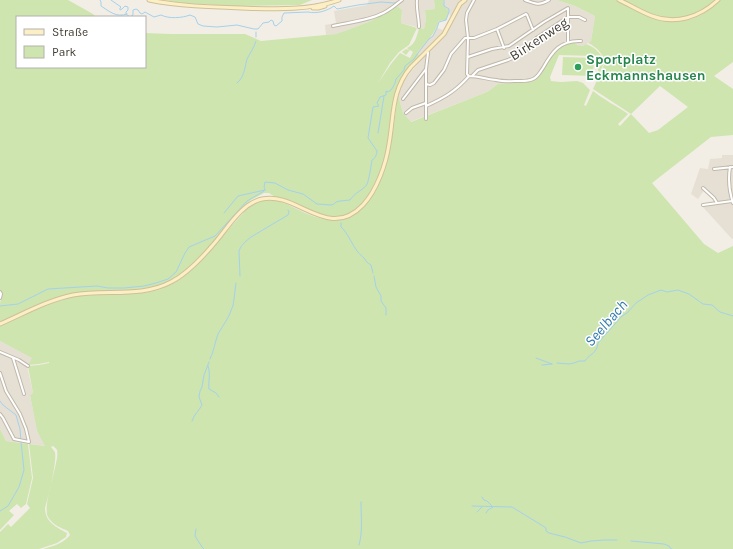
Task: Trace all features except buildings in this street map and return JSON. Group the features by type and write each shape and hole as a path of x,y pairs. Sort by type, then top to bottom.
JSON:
{"main road":[{"path":"149,0 182,5 276,9 319,6 339,0"},
{"path":"0,324 33,309 72,295 145,291 172,282 182,276 202,258 243,210 262,199 270,198 286,201 325,218 340,218 355,212 369,197 382,170 389,145 396,95 400,83 407,72 444,34 460,4 465,0"},
{"path":"619,0 657,18 679,20 687,19 700,14 718,0"}],"street":[{"path":"333,26 380,15 402,0"},
{"path":"417,0 419,27"},
{"path":"474,0 467,13 466,20 468,38 467,74 470,76 498,81 533,79 536,78 552,53 561,44 581,41"},
{"path":"525,0 542,4 549,0"},
{"path":"468,57 492,49 509,46 517,42 550,18 568,8 568,42"},
{"path":"426,84 430,85 437,80 446,67 451,54 465,38 474,38 497,29 526,14 532,30"},
{"name":"Birkenweg","path":"406,113 412,108 442,99 478,70 521,54 535,39 568,17 585,20"},
{"path":"497,29 504,48"},
{"path":"426,119 426,69 428,51"},
{"path":"403,99 426,69"},
{"path":"703,205 733,202 729,186 729,175 732,167 714,169"},
{"path":"703,188 714,198 717,204"},
{"path":"0,292 0,298"},
{"path":"0,352 19,360 28,366"},
{"path":"13,358 24,394"},
{"path":"0,373 6,391 20,414 29,442 14,439 4,418 0,414"}],"shaded area":[{"path":"369,0 434,0 435,9 425,10 426,19 424,29 401,23 402,10 397,6 371,21 336,34 326,35 325,25 336,23 334,11 367,5"},
{"path":"443,0 557,0 575,6 595,16 591,41 583,46 567,44 536,79 498,84 487,92 410,122 403,113 398,95 404,80 422,59 417,53 437,28 443,30 450,17 449,11 444,6"},
{"path":"722,155 733,155 732,239 702,206 719,204 713,196 705,189 698,199 691,194 700,168 708,169 710,159 722,158"},
{"path":"0,341 33,358 27,366 33,393 30,395 37,431 46,446 6,441 0,429"}],"green space":[{"path":"0,0 68,0 95,16 16,16 16,68 146,68 146,33 245,34 261,41 336,34 371,21 397,6 402,10 401,23 417,28 409,45 399,52 390,63 378,83 400,53 410,58 413,52 410,50 406,55 402,52 406,49 409,50 407,48 414,42 419,28 424,29 426,19 425,10 435,9 434,0 443,0 444,6 449,11 446,20 439,21 433,34 417,53 420,56 401,78 396,88 392,106 388,145 382,167 371,191 356,210 346,215 334,217 326,216 275,197 269,193 264,193 251,200 208,249 180,275 166,283 150,288 129,291 82,292 68,295 0,322 0,303 2,295 0,290"},
{"path":"165,0 312,0 300,5 234,6 182,3"},
{"path":"557,0 616,0 655,18 675,22 684,21 702,14 720,0 733,0 733,62 714,76 733,89 733,135 711,137 652,183 704,244 718,253 733,246 733,549 43,549 61,543 70,535 68,531 55,524 48,517 47,506 49,491 45,513 52,524 67,533 66,537 57,543 39,549 0,549 0,532 8,524 11,527 30,508 27,504 33,478 29,444 45,446 37,431 30,395 33,393 28,366 49,362 28,365 32,358 0,341 0,326 30,312 74,296 143,293 159,290 179,280 192,270 246,210 256,203 274,201 283,203 309,215 326,220 341,219 357,213 369,199 383,171 393,134 398,95 403,113 411,122 487,92 498,84 536,79 553,55 561,47 569,43 575,43 583,46 586,44 597,51 605,61 599,74 595,56 559,55 550,77 551,81 577,81 583,83 590,90 584,105 586,106 593,91 628,114 618,124 620,126 631,114 593,89 606,61 594,46 588,43 591,41 595,16 575,6","holes":["660,86 688,107 658,130 649,133 631,114","53,446 57,450 57,455 50,487 55,464 55,452 51,447"]},
{"path":"621,0 715,0 703,10 692,15 680,18 669,18 646,12"},
{"name":"Sportplatz Eckmannshausen","path":"563,57 594,58 593,76 562,75"},
{"path":"0,429 6,441 28,444 32,478 26,504 21,508 17,504 9,511 14,515 0,530"}],"waterway":[{"path":"100,0 101,6 116,15 127,14"},
{"path":"111,0 121,7 120,10 125,6 128,7 126,14 129,16"},
{"path":"132,16 133,15 133,10 136,9 142,14 145,12 154,17 161,15 176,18 190,15 195,17 198,24 203,26 217,27 237,25 258,29 263,23 271,20 276,26 282,21 284,13 311,13 325,11 334,6 337,9 381,2 394,3 400,0"},
{"path":"0,306 18,304 48,289 97,286 124,288 144,286 168,279 176,272 189,247 215,236 247,201 264,191 265,182 275,183 288,190 303,194 317,204 331,205 336,202 350,200 367,184 372,160 377,154 377,151 368,138 373,107 379,106 377,103 380,97 386,95 386,91 388,92 391,90 396,79 404,70 405,66 414,59 433,36 439,22 446,20 449,9 444,6 444,0"},
{"path":"256,32 256,37"},
{"path":"237,83 243,75 247,59 256,41"},
{"path":"378,133 384,96"},
{"path":"224,213 238,196 265,190"},
{"path":"240,276 239,251 241,247 251,237 288,215 288,210"},
{"path":"341,223 341,227 358,252 371,265 373,273"},
{"path":"374,276 376,287 381,296 381,301 386,308 386,315"},
{"path":"210,359 218,334 228,318 233,306 236,283"},
{"name":"Seelbach","path":"557,363 569,364 585,361 595,352 598,343 622,316 627,313 636,303 648,295 661,290 667,292 678,290 689,294 703,304 712,305 720,312 733,316"},
{"name":"Seelbach","path":"536,358 552,364"},
{"path":"192,421 202,405 199,397 204,375 209,362"},
{"name":"Seelbach","path":"542,365 552,364"},
{"path":"208,366 209,389 216,393 219,397"},
{"path":"0,401 16,415 20,429 24,470 19,487 8,506 0,511"},
{"path":"482,497 492,506"},
{"path":"359,545 361,529 361,502"},
{"path":"472,506 512,507 546,528 546,531 549,533 581,543 617,540"},
{"path":"477,512 482,507"},
{"path":"486,513 493,507"},
{"path":"196,529 195,536 204,549"},
{"path":"631,541 664,544 672,549"}],"place":[{"name":"Sportplatz Eckmannshausen","path":"578,67"}]}
